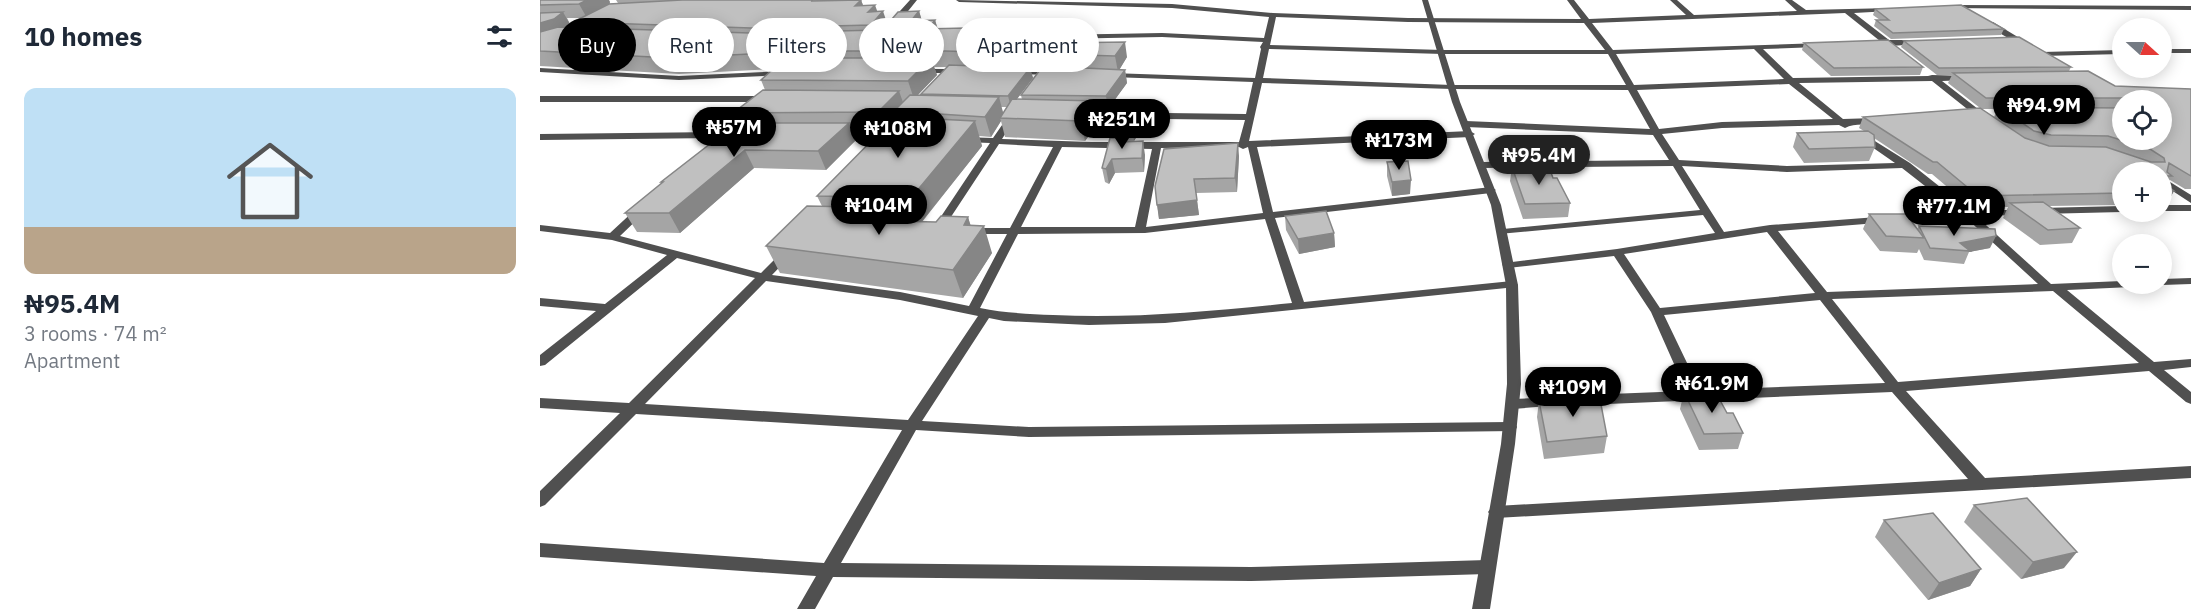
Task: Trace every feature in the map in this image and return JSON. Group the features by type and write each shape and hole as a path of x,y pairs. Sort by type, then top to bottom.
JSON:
{"street":[{"path":"898,18 914,0"},
{"path":"959,0 1172,6 1273,15 1431,20 1588,21 1894,9"},
{"path":"1425,0 1452,87 1491,190 1503,232 1512,285 1510,427 1481,609"},
{"path":"1570,0 1611,52 1656,132 1721,235"},
{"path":"1673,0 1694,18"},
{"path":"1788,0 1805,13"},
{"path":"1870,0 1883,9"},
{"path":"1948,0 2063,65"},
{"path":"2161,0 2191,15"},
{"path":"1938,8 2191,8"},
{"path":"1846,10 1897,50"},
{"path":"1273,15 1248,117 1247,146 1299,306"},
{"path":"1099,36 1162,35 1265,44 1443,52 1611,52 1833,45"},
{"path":"1992,39 2015,39"},
{"path":"1866,44 1934,41"},
{"path":"1756,47 1791,81 1843,124 1907,165 1996,237 2052,287 2191,399"},
{"path":"2172,51 2191,51"},
{"path":"2042,54 2112,52"},
{"path":"540,70 679,78 791,73 714,142"},
{"path":"944,71 956,71"},
{"path":"942,79 949,71"},
{"path":"1925,71 1978,114 1997,126"},
{"path":"1000,72 1041,76 1068,73"},
{"path":"1103,75 1452,87 1633,88 1791,81 1980,78"},
{"path":"540,99 764,96"},
{"path":"1016,110 941,231 1140,230 1491,190"},
{"path":"1003,112 1016,110 1026,114"},
{"path":"1967,115 1989,113"},
{"path":"1073,114 1248,117"},
{"path":"952,138 1058,145 1247,146 1468,129 1656,132 1722,125 1843,124 1888,120"},
{"path":"540,136 744,135"},
{"path":"832,135 908,135"},
{"path":"806,609 979,312 1058,145"},
{"path":"1140,230 1157,147"},
{"path":"1482,165 1676,163 1787,169 1907,165"},
{"path":"2172,187 2191,200"},
{"path":"612,237 646,205"},
{"path":"2172,208 2191,208"},
{"path":"1508,265 1617,252 1770,228 1967,213 2112,209"},
{"path":"1503,232 1707,213"},
{"path":"540,228 612,237 764,277 900,296 1004,317 1089,321 1165,319 1512,285"},
{"path":"1770,228 1826,296 1895,387 1981,484"},
{"path":"540,501 795,244"},
{"path":"1617,252 1657,312 1695,395"},
{"path":"540,362 675,254"},
{"path":"2172,282 2191,281"},
{"path":"1657,312 1826,296 2112,285"},
{"path":"540,302 608,308"},
{"path":"1512,404 1895,387 2191,363"},
{"path":"540,403 1029,432 1510,427"},
{"path":"1496,512 2191,472"},
{"path":"540,550 827,570 1251,574 1487,567"}],"building":[{"path":"540,0 587,0 579,4 540,5"},
{"path":"682,0 861,0 855,6 875,5 868,12 883,11 877,18 859,18 859,25 847,26 847,18 746,18 746,28 734,27 734,18 648,18 648,25 636,24 636,18 581,18 609,4"},
{"path":"1961,5 2004,29 1893,33 1876,20 1889,20 1875,9"},
{"path":"919,11 913,18 893,18 898,12"},
{"path":"563,12 554,19 540,23 540,13"},
{"path":"558,27 558,52 540,51 540,32"},
{"path":"944,28 956,28 956,51 945,51"},
{"path":"636,29 648,30 648,57 636,56"},
{"path":"859,30 859,51 847,51 847,31"},
{"path":"734,32 746,33 746,54 734,55"},
{"path":"2019,37 2071,67 1939,68 1904,41"},
{"path":"1888,40 1923,67 1834,68 1804,43"},
{"path":"1099,42 1125,42 1115,56 1099,56"},
{"path":"847,58 859,58 859,72 917,72 908,81 761,80 770,72 847,72"},
{"path":"949,65 956,65 956,72 1027,72 1008,96 921,94"},
{"path":"1099,69 1125,70 1106,96 1021,95 1038,72 1099,72"},
{"path":"2088,71 2115,86 2191,89 2191,176 2172,165 2172,162 2165,162 2164,158 2152,150 2172,150 2172,90 2112,90 2112,98 1986,98 1953,73"},
{"path":"763,90 899,91 878,112 733,113"},
{"path":"910,95 999,97 985,117 894,111"},
{"path":"1012,99 1097,101 1081,121 1000,118"},
{"path":"1999,107 2112,108 2112,137 2051,135 2034,131"},
{"path":"1980,108 2025,138 2049,146 2106,147 2151,162 2112,162 2112,193 1978,196 1937,162 1933,162 1863,117"},
{"path":"1114,110 1138,110 1131,122 1111,122"},
{"path":"895,117 975,121 911,198 817,196"},
{"path":"737,123 849,123 818,151 745,150 669,213 625,213 663,182 661,182"},
{"path":"1868,131 1874,135 1875,147 1809,149 1797,133"},
{"path":"1110,138 1125,138 1123,142 1143,141 1142,158 1112,159 1106,169 1102,168"},
{"path":"1238,143 1235,178 1194,179 1197,200 1157,205 1155,186 1164,149"},
{"path":"1408,161 1411,180 1392,182 1387,162"},
{"path":"1512,167 1549,167 1553,178 1557,178 1570,203 1525,204"},
{"path":"2043,202 2080,228 2048,230 2010,203"},
{"path":"807,206 902,208 892,221 936,222 941,216 968,217 964,225 984,226 953,270 766,246"},
{"path":"1326,211 1334,233 1298,239 1285,216"},
{"path":"1869,214 1906,214 1924,238 1886,236"},
{"path":"1919,226 1995,229 1996,236 1960,243 1970,251 1930,248"},
{"path":"1715,391 1727,413 1733,413 1743,433 1704,434 1684,392"},
{"path":"1599,394 1607,436 1547,442 1539,401"},
{"path":"2027,498 2077,552 2033,562 1974,505"},
{"path":"1933,513 1981,569 1939,583 1884,520"}]}
